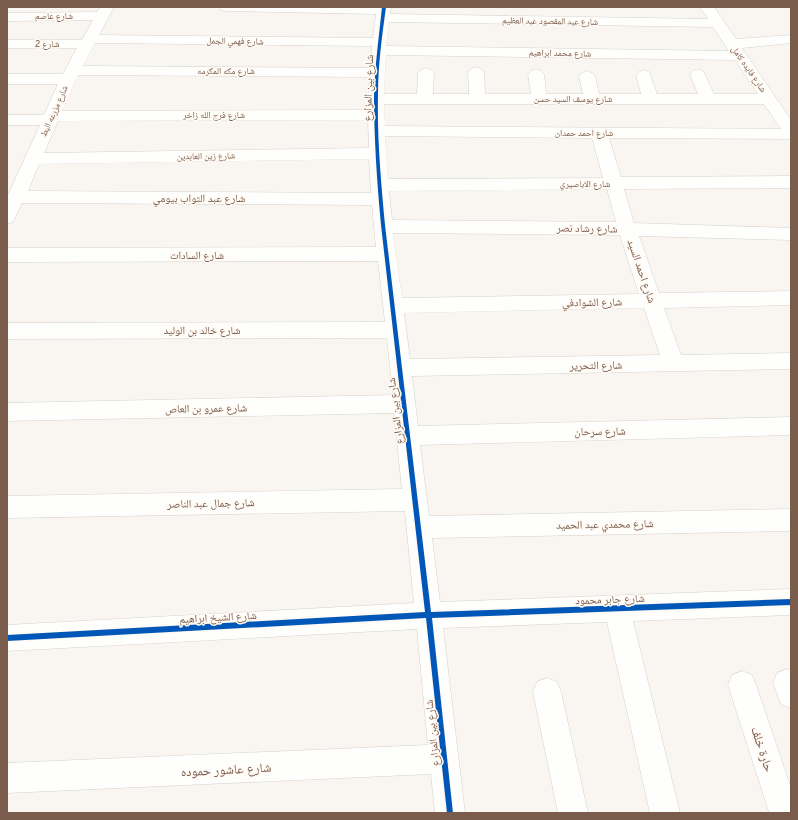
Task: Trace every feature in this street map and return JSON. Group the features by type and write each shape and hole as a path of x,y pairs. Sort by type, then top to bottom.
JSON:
{"street":[{"name":"شارع عبد المقصود عبد العظيم","path":"226,7 718,23"},
{"name":"شارع فايده كامل","path":"707,7 789,126"},
{"name":"شارع عاصم","path":"7,17 104,11"},
{"name":"شارع مزرعه البط","path":"7,218 71,75 104,11"},
{"name":"شارع بين المزارع","path":"384,12 378,72 377,115 380,192 430,615 450,813"},
{"path":"773,26 785,40 791,56"},
{"name":"شارع محمد ابراهيم","path":"380,46 736,50 785,40"},
{"name":"شارع 2","path":"7,44 88,42"},
{"name":"شارع فهمي الجمل","path":"88,42 380,46"},
{"name":"شارع مكه المكرمه","path":"7,79 71,75 378,72"},
{"path":"476,72 477,99"},
{"path":"425,99 426,73"},
{"path":"536,74 539,99"},
{"path":"698,74 708,99"},
{"path":"644,75 650,99"},
{"path":"587,76 592,99"},
{"name":"شارع يوسف السيد حسن","path":"377,115 425,99 770,99"},
{"name":"شارع فرج الله زاخر","path":"7,120 51,118 377,115"},
{"name":"شارع احمد حمدان","path":"377,115 599,133 789,126"},
{"name":"شارع احمد السيد","path":"599,133 615,183 627,229 653,301 673,363"},
{"name":"شارع زين العابدين","path":"7,173 30,166 378,153"},
{"name":"شارع الاباصيري","path":"380,192 615,183 791,182"},
{"name":"شارع عبد التواب بيومي","path":"16,197 380,192"},
{"name":"شارع رشاد نصر","path":"384,226 627,229 791,234"},
{"name":"شارع السادات","path":"7,255 387,254"},
{"name":"شارع الشوادفي","path":"393,306 791,298"},
{"name":"شارع خالد بن الوليد","path":"7,331 396,330"},
{"name":"شارع التحرير","path":"400,368 791,361"},
{"name":"شارع عمرو بن العاص","path":"7,412 405,404"},
{"name":"شارع سرحان","path":"408,436 791,426"},
{"name":"شارع جمال عبد الناصر","path":"7,507 416,500"},
{"name":"شارع محمدي عبد الحميد","path":"419,527 791,520"},
{"name":"شارع جابر محمود","path":"430,615 791,602"},
{"path":"616,609 665,813"},
{"name":"شارع الشيخ ابراهيم","path":"7,638 430,615"},
{"name":"حارة خلف","path":"742,685 784,812"},
{"path":"547,692 573,813"},
{"name":"شارع عاشور حموده","path":"7,778 445,759"},
{"path":"780,813 791,812"}],"cycle path":[{"path":"384,7 378,50 376,94 379,182 450,813"},
{"path":"7,638 430,615 791,602"}]}
